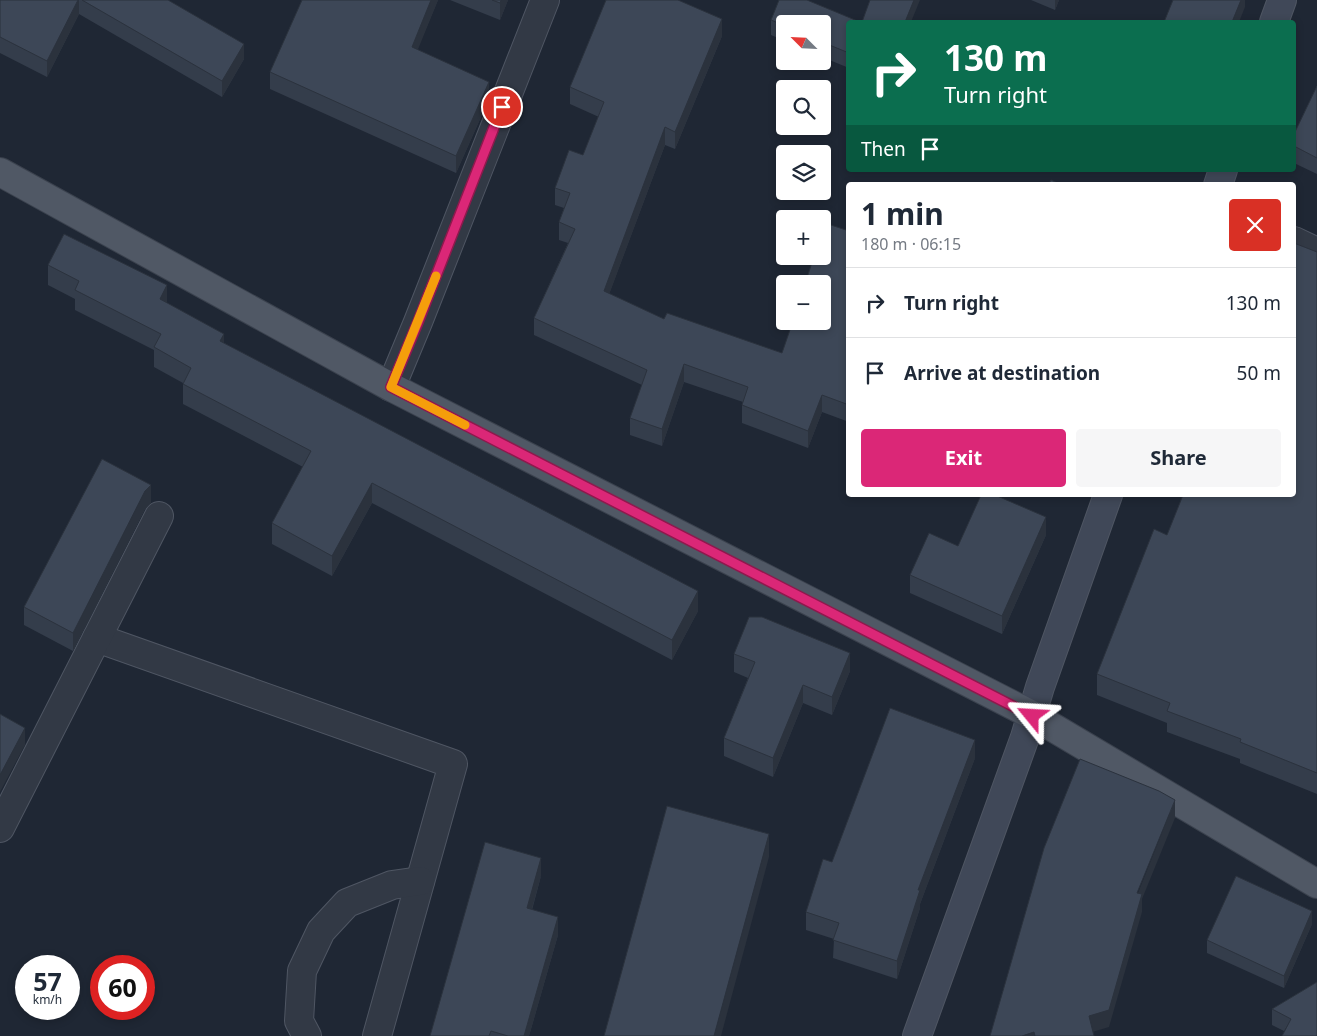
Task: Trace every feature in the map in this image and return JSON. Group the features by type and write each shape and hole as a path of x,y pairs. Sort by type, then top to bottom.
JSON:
{"main road":[{"path":"1275,20 1282,0"},
{"path":"0,172 391,387 1032,716 1317,884"},
{"path":"917,1036 1032,716 1040,687 1107,497"}],"street":[{"path":"391,387 545,0"},
{"path":"1296,242 1317,252"},
{"path":"0,828 159,516"},
{"path":"97,638 453,764 377,1036"},
{"path":"307,1036 299,1021 302,971 321,931 347,903 392,885 420,882"}],"building":[{"path":"0,0 78,0 47,61 0,37"},
{"path":"82,0 168,0 244,44 222,81"},
{"path":"302,0 431,0 412,47 489,82 456,156 270,72"},
{"path":"606,0 678,0 722,19 675,132 665,127 604,291 664,319 667,313 782,353 790,330 831,330 831,275 808,275 811,265 831,265 831,225 846,230 846,404 822,395 808,431 742,405 748,387 684,364 662,429 630,418 647,370 534,318 575,229 559,222 570,193 555,188 569,150 583,155 604,102 570,87"},
{"path":"779,0 807,0 855,20 846,20 846,52 831,46 831,15 776,15 776,22 771,20"},
{"path":"870,0 914,0 906,20 863,20"},
{"path":"1173,0 1241,0 1233,20 1165,20"},
{"path":"1317,86 1317,158 1296,147 1296,130"},
{"path":"64,234 167,285 160,299 224,334 220,341 698,591 672,640 372,483 332,556 272,523 311,451 183,384 191,368 154,347 161,334 75,290 79,281 48,265"},
{"path":"1296,244 1317,252 1317,773 1240,742 1241,739 1167,711 1170,703 1097,674 1154,529 1167,535 1182,497 1296,497"},
{"path":"102,459 151,485 145,491 73,633 24,607"},
{"path":"980,497 1000,497 1046,517 1002,616 910,575 929,533 958,546"},
{"path":"749,617 762,617 850,653 832,697 803,685 773,758 724,738 755,662 734,654"},
{"path":"890,708 975,740 918,890 920,890 897,961 833,940 839,923 806,912 823,859 832,862"},
{"path":"0,714 25,728 0,775"},
{"path":"1080,759 1159,791 1175,800 1137,893 1142,894 1109,1010 1089,1016 1094,1036 1035,1036 1034,1032 1022,1036 990,1036 1044,848"},
{"path":"667,806 769,834 714,1036 604,1036"},
{"path":"485,842 541,858 527,908 558,917 524,1036 508,1036 491,1031 489,1036 430,1036"},
{"path":"1236,876 1312,911 1284,976 1207,940"},
{"path":"1317,982 1317,1036 1282,1036 1291,1019 1272,1009"}],"slow traffic":[{"path":"436,276 391,387 465,425"}],"route":[{"path":"502,107 391,387 1032,716"}]}
